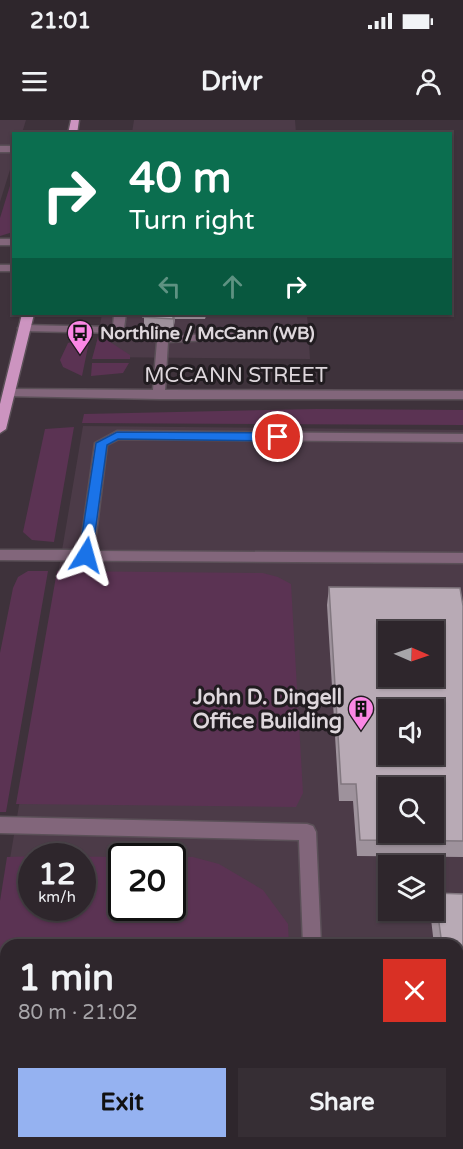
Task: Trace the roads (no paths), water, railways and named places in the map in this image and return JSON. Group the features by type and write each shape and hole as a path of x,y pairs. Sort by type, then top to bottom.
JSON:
{"main road":[{"path":"0,429 28,315"}],"street":[{"path":"118,330 120,315"},
{"path":"24,328 118,330 163,339 279,334"},
{"path":"159,395 163,339"},
{"name":"MCCANN STREET","path":"9,393 463,395"},
{"path":"86,555 101,443 117,435 463,438"},
{"path":"0,555 463,558"},
{"path":"0,825 307,832 312,939"}],"place":[{"name":"Northline / McCann (WB)","path":"80,356"},
{"name":"John D. Dingell Office Building","path":"361,732"}]}
